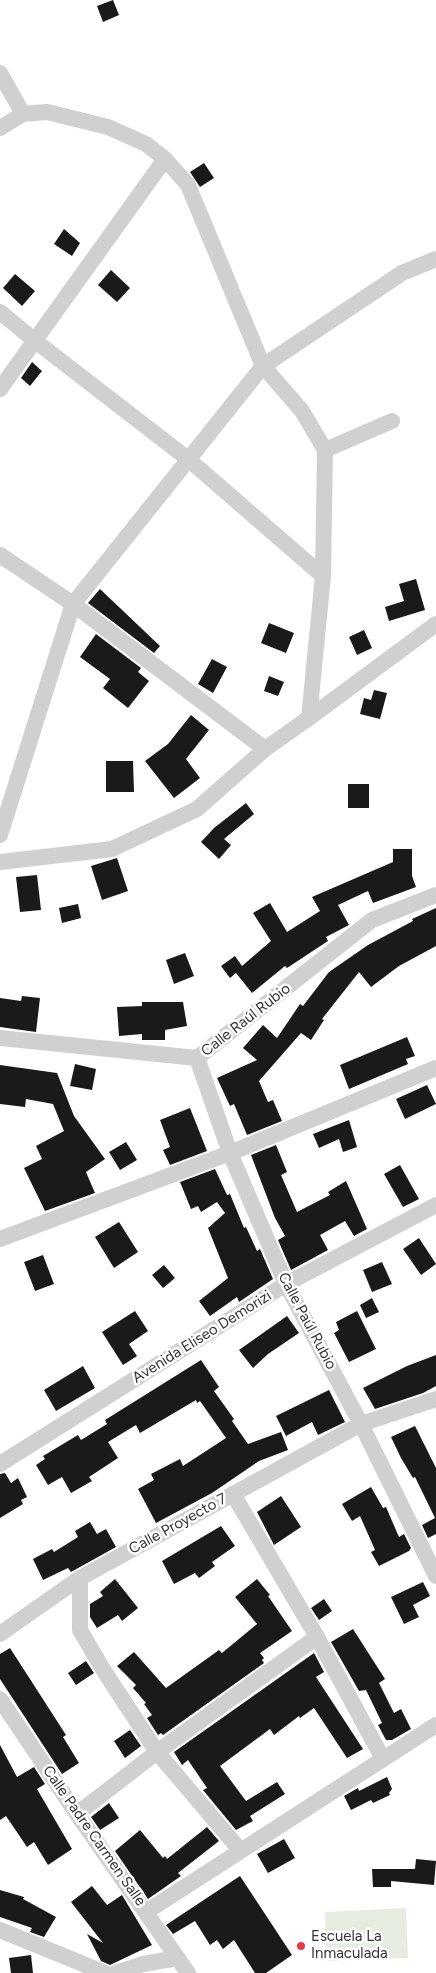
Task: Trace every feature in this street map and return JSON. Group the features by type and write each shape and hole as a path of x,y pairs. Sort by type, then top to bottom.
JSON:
{"street":[{"path":"0,73 23,114"},
{"path":"0,128 23,114 47,112 108,128 146,144 164,159 188,185 264,366 302,411 325,450 323,576 309,718"},
{"path":"0,389 164,159"},
{"path":"0,835 73,604 264,366 402,273 436,259"},
{"path":"0,312 188,459 323,576"},
{"path":"325,450 392,421"},
{"path":"0,555 73,604 265,749"},
{"path":"0,862 112,849 197,809 265,749 436,624"},
{"name":"Calle Raúl Rubio","path":"0,1038 197,1058 372,920 436,895"},
{"name":"Calle Paúl Rubio","path":"197,1058 230,1153 286,1284 361,1424 436,1576"},
{"path":"0,1239 230,1153 436,1068"},
{"name":"Avenida Eliseo Demorizi","path":"0,1464 286,1284 436,1205"},
{"name":"Calle Proyecto 7","path":"0,1634 80,1578 361,1424 436,1399"},
{"path":"233,1494 318,1637 383,1759"},
{"path":"80,1578 80,1630 157,1752 240,1850"},
{"path":"77,1814 157,1752 318,1637"},
{"name":"Calle Padre Carmen Salle","path":"0,1699 77,1814 188,1973"},
{"path":"146,1912 436,1725"},
{"path":"0,1930 105,1973"},
{"path":"115,1973 143,1964 178,1958"}],"shaded area":[{"path":"406,1908 408,1958 327,1961 325,1912"}],"building":[{"path":"113,0 119,15 103,22 97,6"},
{"path":"204,163 214,178 200,187 190,172"},
{"path":"64,229 80,243 72,256 54,244"},
{"path":"111,270 130,288 117,302 98,285"},
{"path":"15,274 35,291 22,306 3,288"},
{"path":"32,362 42,371 30,386 21,378"},
{"path":"416,579 425,610 389,621 385,607 404,601 399,584"},
{"path":"100,589 160,646 154,653 88,603"},
{"path":"269,623 294,633 286,653 261,643"},
{"path":"364,630 372,648 357,655 349,637"},
{"path":"96,634 141,668 138,672 149,681 128,708 103,688 110,679 80,657"},
{"path":"212,659 227,667 213,693 198,684"},
{"path":"269,676 284,682 278,696 264,691"},
{"path":"374,690 387,693 380,719 360,714 364,698 371,700"},
{"path":"191,715 209,730 186,759 200,778 174,798 145,761 168,744"},
{"path":"106,761 133,761 134,792 106,792"},
{"path":"348,784 369,784 369,808 348,808"},
{"path":"246,803 254,814 224,839 231,845 219,859 201,842 214,828"},
{"path":"393,849 412,849 412,876 416,887 373,903 368,891 338,905 349,925 326,937 328,941 287,968 285,966 252,993 236,973 230,978 221,966 235,956 242,966 271,941 253,913 270,903 287,932 320,911 312,897 393,862"},
{"path":"117,858 128,891 102,900 91,866"},
{"path":"37,875 41,910 20,912 16,877"},
{"path":"78,904 81,918 62,923 59,908"},
{"path":"436,908 436,946 399,966 371,987 359,972 322,1019 324,1020 311,1040 301,1033 259,1081 268,1102 273,1100 282,1121 247,1135 234,1104 230,1106 217,1078 257,1060 243,1048 263,1025 277,1038 300,1004 303,1006 329,972 368,945 413,921 412,919"},
{"path":"185,953 194,976 174,984 166,960"},
{"path":"22,996 40,998 36,1032 0,1027 0,998 21,1001"},
{"path":"142,1002 183,1002 187,1026 165,1030 165,1040 142,1040 142,1034 119,1036 117,1007 142,1006"},
{"path":"407,1037 415,1056 406,1059 408,1064 349,1089 340,1065"},
{"path":"75,1064 96,1069 92,1090 70,1086"},
{"path":"0,1065 57,1073 74,1116 105,1159 86,1172 95,1193 45,1211 24,1168 42,1159 36,1146 64,1131 53,1104 26,1099 25,1107 0,1104"},
{"path":"427,1085 436,1104 405,1119 396,1099"},
{"path":"190,1108 207,1151 170,1165 163,1150 170,1147 160,1120"},
{"path":"349,1120 357,1147 343,1152 339,1139 319,1148 313,1134"},
{"path":"126,1142 137,1160 120,1170 109,1152"},
{"path":"276,1145 287,1172 281,1175 297,1212 330,1195 328,1192 346,1181 367,1229 354,1236 345,1221 320,1235 328,1250 291,1270 278,1240 285,1236 275,1218 251,1155"},
{"path":"400,1165 419,1199 403,1207 384,1174"},
{"path":"215,1169 227,1195 230,1194 244,1228 246,1227 257,1251 260,1249 273,1279 239,1302 237,1297 210,1316 199,1301 228,1278 208,1228 225,1213 217,1202 201,1212 198,1206 191,1209 180,1182"},
{"path":"119,1222 138,1252 114,1268 95,1237"},
{"path":"419,1238 436,1264 421,1275 403,1249"},
{"path":"43,1255 54,1284 35,1291 24,1262"},
{"path":"382,1262 392,1284 372,1292 363,1270"},
{"path":"164,1265 175,1278 163,1288 152,1275"},
{"path":"372,1298 379,1312 366,1318 360,1305"},
{"path":"135,1311 148,1331 129,1344 137,1356 123,1365 102,1332"},
{"path":"357,1311 376,1349 349,1362 334,1333 339,1330 336,1322"},
{"path":"287,1316 299,1333 268,1354 253,1368 239,1350"},
{"path":"436,1355 436,1386 423,1393 375,1409 363,1388 407,1366"},
{"path":"201,1360 219,1387 214,1391 234,1419 232,1421 248,1444 281,1432 288,1450 259,1461 212,1493 156,1523 138,1489 154,1480 151,1474 180,1459 183,1466 226,1438 200,1401 197,1403 196,1400 140,1433 136,1425 108,1442 118,1458 89,1477 92,1481 71,1493 62,1477 48,1485 36,1465 45,1459 43,1456 78,1435 81,1440 107,1424 105,1420"},
{"path":"83,1366 95,1388 56,1411 44,1390"},
{"path":"329,1390 345,1422 318,1435 312,1422 286,1436 276,1416"},
{"path":"415,1426 436,1468 436,1534 428,1538 422,1525 435,1518 415,1477 413,1478 401,1458 391,1437"},
{"path":"5,1473 11,1483 18,1478 27,1497 21,1500 23,1504 0,1518 0,1474"},
{"path":"371,1487 383,1508 386,1507 399,1537 404,1534 411,1548 409,1551 379,1566 371,1552 375,1550 360,1516 352,1521 342,1504"},
{"path":"281,1496 301,1527 274,1545 257,1512"},
{"path":"90,1522 97,1534 106,1529 116,1547 71,1572 68,1568 43,1580 33,1559 52,1549 54,1552 78,1537 75,1531"},
{"path":"221,1526 235,1546 212,1562 215,1566 199,1578 195,1573 174,1584 162,1561"},
{"path":"115,1579 138,1608 122,1621 118,1615 97,1628 90,1617 90,1604 103,1596 100,1592"},
{"path":"257,1579 270,1595 268,1596 292,1631 260,1653 264,1658 262,1660 264,1663 163,1735 161,1733 158,1735 147,1718 152,1715 144,1704 146,1703 133,1688 136,1685 117,1666 134,1652 166,1688 219,1650 222,1653 257,1624 235,1597"},
{"path":"423,1582 430,1596 413,1605 419,1617 404,1624 391,1597"},
{"path":"324,1599 332,1611 319,1620 311,1608"},
{"path":"353,1629 385,1679 379,1683 394,1713 401,1709 411,1729 392,1740 386,1740 378,1725 382,1723 366,1690 359,1691 331,1642"},
{"path":"10,1648 66,1735 63,1737 79,1763 62,1774 0,1679 0,1654"},
{"path":"314,1653 324,1672 316,1677 363,1749 347,1758 314,1708 300,1718 299,1716 274,1735 270,1729 220,1766 246,1801 277,1782 285,1794 250,1816 253,1821 236,1830 203,1790 207,1788 188,1760 182,1765 174,1752"},
{"path":"86,1661 94,1673 76,1685 68,1673"},
{"path":"130,1730 141,1746 125,1758 114,1741"},
{"path":"0,1745 17,1777 34,1767 45,1784 37,1789 72,1849 48,1865 34,1842 27,1847 6,1816 0,1820"},
{"path":"387,1777 392,1789 389,1793 390,1795 373,1803 371,1800 351,1810 344,1796 358,1788 359,1791"},
{"path":"109,1803 119,1818 100,1830 91,1817"},
{"path":"207,1827 219,1841 178,1873 181,1876 148,1899 115,1851 140,1830 163,1858 165,1856 167,1859"},
{"path":"284,1839 295,1858 268,1873 257,1854"},
{"path":"416,1859 436,1861 434,1885 391,1881 391,1887 373,1887 372,1869 415,1869"},
{"path":"240,1876 292,1955 266,1973 255,1973 234,1940 223,1949 217,1940 210,1945 195,1921 173,1934 166,1925"},
{"path":"92,1886 107,1905 122,1895 152,1945 110,1965 101,1961 87,1934 103,1943 71,1902"},
{"path":"0,1890 24,1897 23,1899 56,1917 44,1937 30,1932 32,1928 0,1917"},
{"path":"31,1955 33,1973 11,1973 9,1958"}],"place":[{"name":"Escuela La Inmaculada","path":"301,1946"}]}
